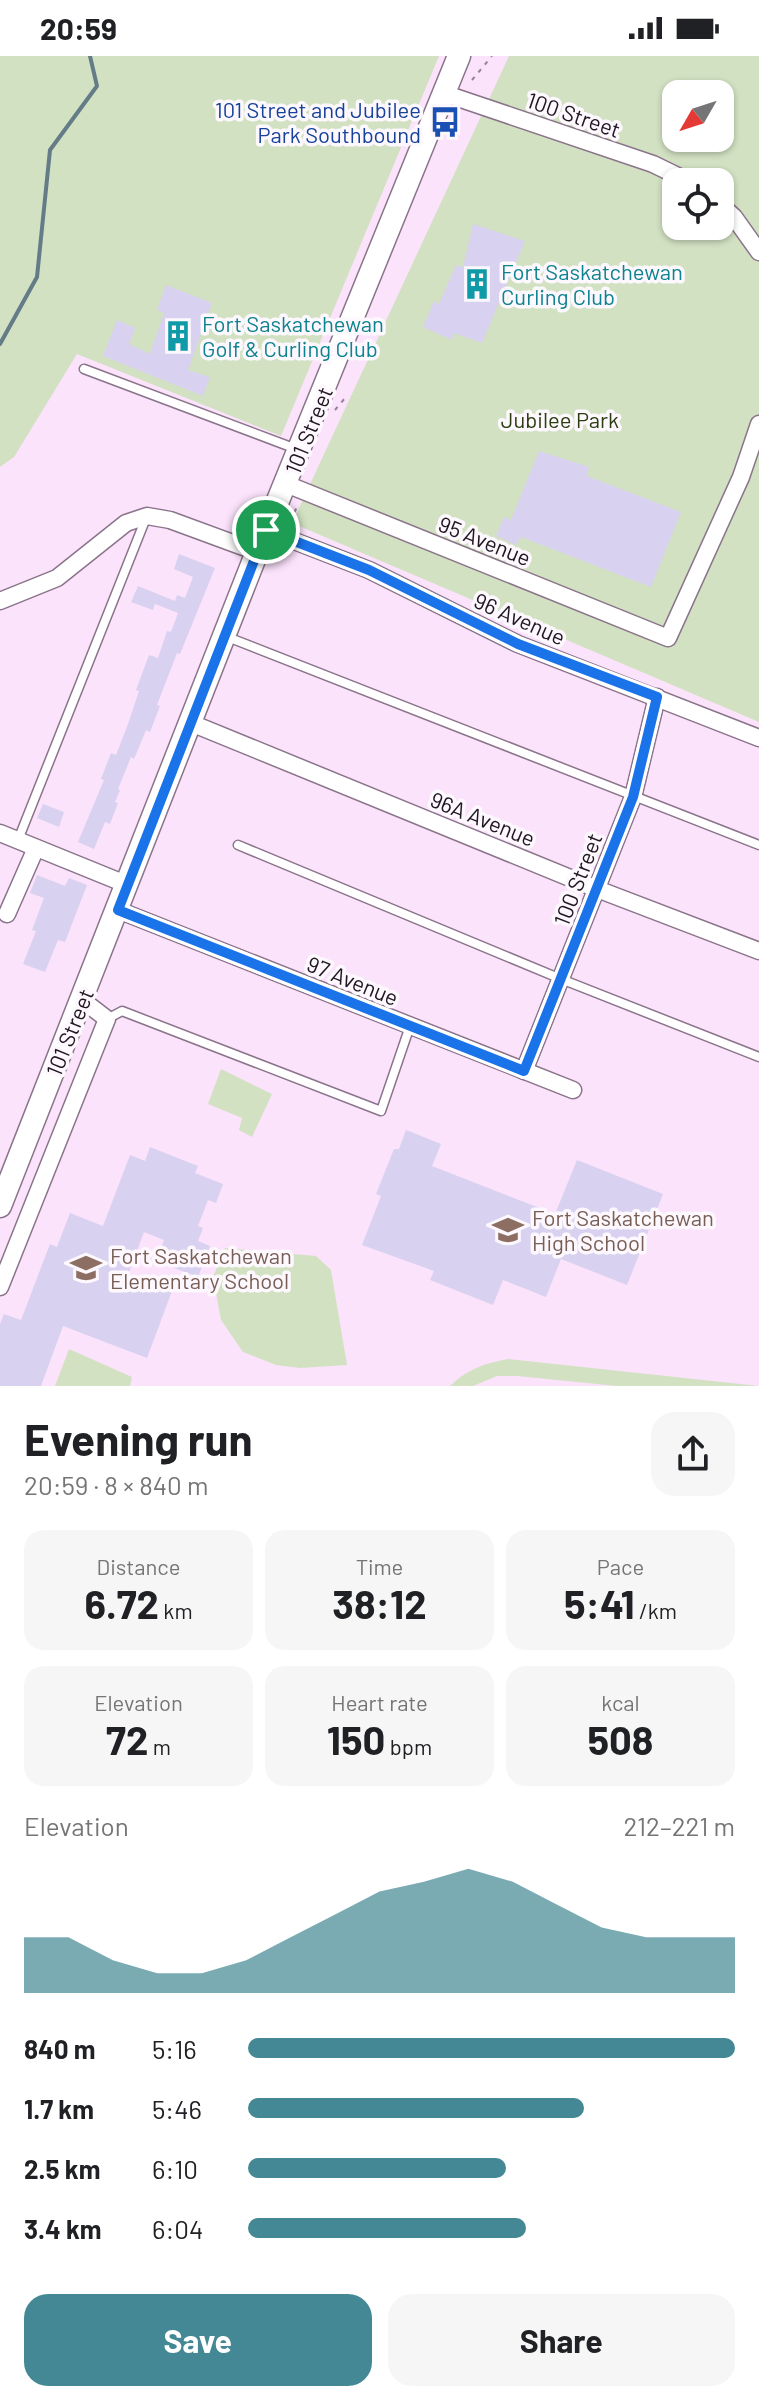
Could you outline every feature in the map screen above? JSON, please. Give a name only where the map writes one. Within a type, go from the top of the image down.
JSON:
[{"type":"street","name":"101 Street","points":[[0,1206],[257,552],[459,56]]},
{"type":"street","name":"100 Street","points":[[443,93],[662,168]]},
{"type":"street","points":[[734,217],[759,252]]},
{"type":"street","name":"95 Avenue","points":[[286,484],[668,638],[741,477],[759,424]]},
{"type":"street","points":[[0,601],[57,578],[126,523],[147,516],[170,520],[257,552]]},
{"type":"street","name":"96 Avenue","points":[[266,530],[369,570],[518,644],[759,738]]},
{"type":"street","name":"100 Street","points":[[524,1071],[633,797],[657,697]]},
{"type":"street","name":"96A Avenue","points":[[191,723],[597,889],[759,951]]},
{"type":"street","points":[[0,833],[128,885]]},
{"type":"street","points":[[7,914],[36,848]]},
{"type":"street","name":"97 Avenue","points":[[118,910],[573,1090]]},
{"type":"street","points":[[0,1287],[107,1019],[81,999]]},
{"type":"lane","points":[[84,369],[299,450]]},
{"type":"lane","points":[[18,840],[147,516]]},
{"type":"lane","points":[[224,635],[759,845]]},
{"type":"lane","points":[[238,845],[759,1057]]},
{"type":"lane","points":[[107,1019],[122,1011],[381,1111],[410,1026]]},
{"type":"path","points":[[472,80],[492,56]]},
{"type":"green space","points":[[0,56],[439,56],[281,436],[77,354],[14,457],[0,467]]},
{"type":"green space","name":"Jubilee Park","points":[[509,56],[759,56],[759,722],[292,523]]},
{"type":"green space","points":[[221,1069],[272,1094],[252,1137],[239,1130],[242,1118],[208,1104]]},
{"type":"green space","points":[[225,1248],[316,1256],[331,1270],[347,1365],[300,1368],[276,1365],[243,1352],[221,1320],[213,1277]]},
{"type":"green space","points":[[69,1349],[132,1377],[130,1386],[55,1386]]},
{"type":"green space","points":[[508,1359],[759,1386],[617,1386],[497,1376],[473,1386],[450,1386],[476,1368]]},
{"type":"building","name":"Fort Saskatchewan Curling Club","points":[[473,224],[525,241],[482,343],[454,333],[452,340],[423,327],[434,301],[439,304],[456,265],[463,267]]},
{"type":"building","name":"Fort Saskatchewan Golf & Curling Club","points":[[166,285],[212,303],[188,370],[210,377],[203,396],[103,356],[117,320],[135,328],[129,344],[150,354],[164,313],[157,310]]},
{"type":"building","points":[[539,451],[589,467],[587,476],[681,512],[651,587],[521,537],[516,545],[496,536],[504,517],[511,520]]},
{"type":"building","points":[[179,554],[215,568],[180,654],[177,653],[150,732],[146,730],[134,759],[131,757],[118,789],[115,802],[118,803],[110,824],[105,822],[94,849],[78,842],[104,780],[101,779],[111,753],[116,755],[128,724],[149,655],[158,658],[167,631],[171,632],[178,613],[155,604],[153,610],[131,602],[138,586],[175,601],[177,595],[185,598],[193,577],[174,569]]},
{"type":"building","points":[[43,804],[64,812],[59,827],[37,818]]},
{"type":"building","points":[[37,875],[65,886],[69,878],[87,885],[65,942],[58,940],[45,972],[23,964],[44,898],[30,893]]},
{"type":"building","name":"Fort Saskatchewan High School","points":[[406,1130],[441,1144],[432,1166],[555,1214],[577,1160],[663,1194],[627,1285],[561,1259],[546,1297],[503,1280],[493,1305],[430,1280],[434,1271],[362,1245],[381,1196],[376,1194],[394,1149],[399,1149]]},
{"type":"building","name":"Fort Saskatchewan Elementary School","points":[[150,1147],[198,1166],[195,1173],[223,1184],[216,1203],[208,1200],[198,1226],[203,1228],[198,1241],[210,1246],[198,1277],[156,1261],[164,1240],[144,1232],[128,1275],[172,1291],[147,1358],[63,1326],[41,1386],[0,1386],[0,1324],[4,1314],[21,1320],[50,1244],[57,1247],[70,1213],[103,1226],[130,1155],[145,1161]]},
{"type":"waterway","points":[[0,344],[37,277],[50,150],[97,86],[90,56]]},
{"type":"place","name":"101 Street and Jubilee Park Southbound","points":[[445,122]]},
{"type":"place","name":"Fort Saskatchewan Curling Club","points":[[477,284]]},
{"type":"place","name":"Fort Saskatchewan Golf & Curling Club","points":[[178,336]]},
{"type":"place","name":"Fort Saskatchewan High School","points":[[508,1230]]},
{"type":"place","name":"Fort Saskatchewan Elementary School","points":[[86,1268]]},
{"type":"route","points":[[266,530],[369,570],[518,644],[657,697],[633,797],[524,1071],[118,910],[266,530]]}]
